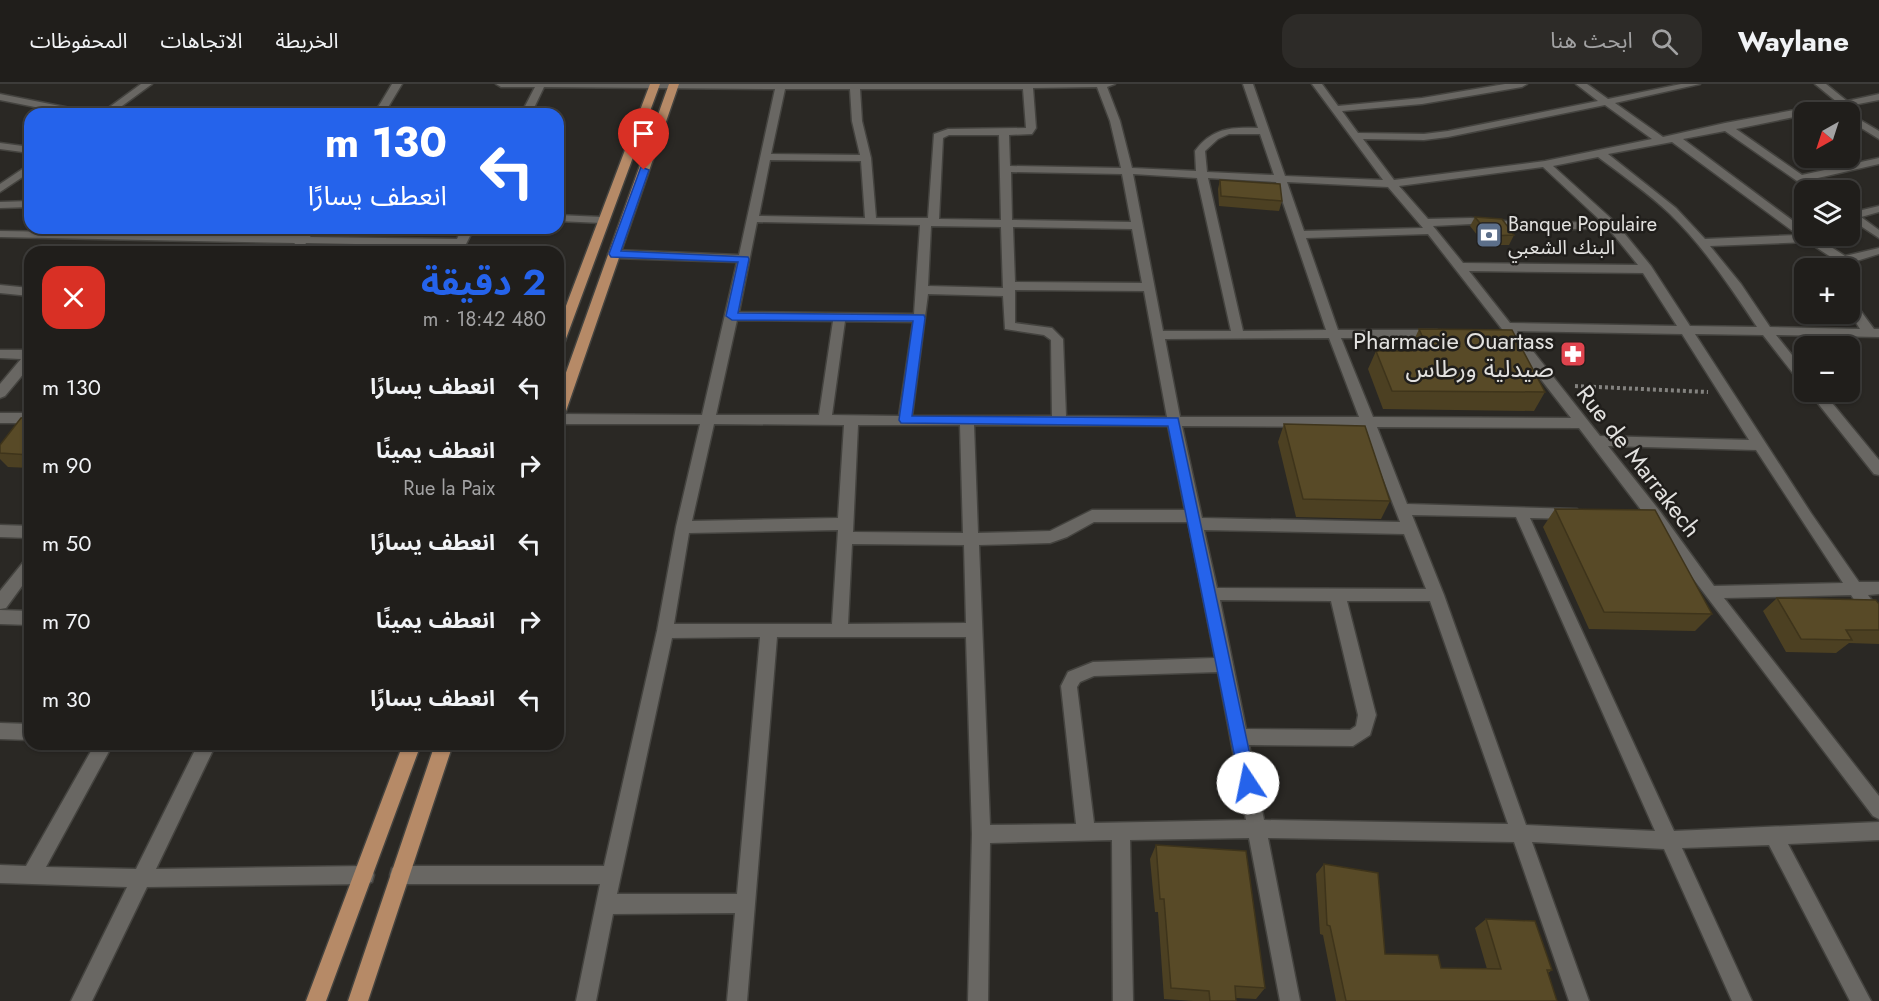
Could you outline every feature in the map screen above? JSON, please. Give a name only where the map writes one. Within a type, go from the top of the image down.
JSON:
[{"type":"main road","points":[[564,327],[654,84]]},
{"type":"main road","points":[[564,397],[674,84]]},
{"type":"main road","points":[[316,1001],[410,750]]},
{"type":"main road","points":[[358,1001],[442,750]]},
{"type":"street","points":[[113,108],[147,84]]},
{"type":"street","points":[[382,108],[396,84]]},
{"type":"street","points":[[501,84],[950,86],[1110,84]]},
{"type":"street","points":[[529,108],[541,84]]},
{"type":"street","points":[[1101,84],[1114,121],[1127,171],[1157,335],[1211,594],[1290,1001]]},
{"type":"street","points":[[1248,84],[1334,336],[1436,594],[1579,1001]]},
{"type":"street","points":[[1317,84],[1322,84]]},
{"type":"street","name":"Rue de Marrakech","points":[[1317,84],[1390,184],[1427,227],[1504,331],[1583,423],[1879,810]]},
{"type":"street","points":[[1336,109],[1422,101],[1522,84]]},
{"type":"street","points":[[1581,84],[1660,140]]},
{"type":"street","points":[[1354,136],[1424,137],[1449,134],[1695,84]]},
{"type":"street","points":[[1820,84],[1835,102]]},
{"type":"street","points":[[586,1001],[611,875],[665,632],[683,527],[732,316],[781,85]]},
{"type":"street","points":[[855,85],[857,121],[866,158],[871,220]]},
{"type":"street","points":[[905,420],[920,318],[920,290],[938,136],[948,132],[1023,132],[1030,129],[1028,86]]},
{"type":"street","points":[[0,97],[55,108]]},
{"type":"street","points":[[1860,102],[1879,97]]},
{"type":"street","points":[[1004,169],[1127,171],[1390,184],[1545,164],[1725,126],[1794,115]]},
{"type":"street","points":[[1860,124],[1879,136]]},
{"type":"street","points":[[1725,126],[1800,179],[1879,161]]},
{"type":"street","points":[[1238,334],[1202,176],[1200,151],[1213,135],[1226,131],[1263,131]]},
{"type":"street","points":[[1004,132],[1010,327],[1048,331],[1057,339],[1059,421]]},
{"type":"street","points":[[1673,138],[1794,226]]},
{"type":"street","points":[[0,146],[24,149]]},
{"type":"street","points":[[1600,153],[1672,210],[1703,243],[1737,286],[1766,332],[1794,366]]},
{"type":"street","points":[[767,157],[866,158]]},
{"type":"street","points":[[1545,164],[1611,224],[1647,269],[1879,623]]},
{"type":"street","points":[[3,185],[24,171]]},
{"type":"street","points":[[0,205],[24,204]]},
{"type":"street","points":[[1860,213],[1879,209]]},
{"type":"street","points":[[564,218],[603,220]]},
{"type":"street","points":[[753,219],[1137,226]]},
{"type":"street","points":[[1301,235],[1427,227],[1471,221],[1538,227],[1611,224]]},
{"type":"street","points":[[1860,221],[1879,235]]},
{"type":"street","points":[[0,234],[303,240],[368,246]]},
{"type":"street","points":[[299,246],[306,234]]},
{"type":"street","points":[[1703,243],[1794,237]]},
{"type":"street","points":[[1822,246],[1840,258]]},
{"type":"street","points":[[1851,258],[1879,251]]},
{"type":"street","points":[[614,254],[744,259]]},
{"type":"street","points":[[1458,267],[1647,269]]},
{"type":"street","points":[[920,290],[1148,287]]},
{"type":"street","points":[[0,289],[24,291]]},
{"type":"street","points":[[732,316],[920,318]]},
{"type":"street","points":[[825,420],[840,316]]},
{"type":"street","points":[[1860,316],[1875,333]]},
{"type":"street","points":[[1504,331],[1685,330],[1875,333]]},
{"type":"street","points":[[1157,335],[1334,336],[1451,333]]},
{"type":"street","points":[[0,354],[24,355]]},
{"type":"street","points":[[0,393],[24,365]]},
{"type":"street","points":[[1824,402],[1879,470]]},
{"type":"street","points":[[0,418],[24,418]]},
{"type":"street","points":[[564,418],[1583,423]]},
{"type":"street","points":[[840,630],[851,420]]},
{"type":"street","points":[[967,420],[981,834],[978,1001]]},
{"type":"street","points":[[1597,441],[1761,445]]},
{"type":"street","points":[[1863,448],[1879,448]]},
{"type":"street","points":[[1404,509],[1587,513]]},
{"type":"street","points":[[1521,513],[1742,1001]]},
{"type":"street","points":[[1632,514],[1654,514]]},
{"type":"street","points":[[683,527],[844,531],[972,539],[1050,537],[1092,516],[1411,528]]},
{"type":"street","points":[[0,531],[24,531]]},
{"type":"street","points":[[0,603],[24,572]]},
{"type":"street","points":[[1710,592],[1879,588]]},
{"type":"street","points":[[1211,594],[1436,594]]},
{"type":"street","points":[[1239,737],[1353,738],[1364,730],[1367,715],[1337,594]]},
{"type":"street","points":[[0,617],[24,618]]},
{"type":"street","points":[[665,632],[975,630]]},
{"type":"street","points":[[736,1001],[770,631]]},
{"type":"street","points":[[1086,831],[1069,686],[1074,677],[1092,669],[1225,665]]},
{"type":"street","points":[[0,731],[24,732]]},
{"type":"street","points":[[31,876],[101,750]]},
{"type":"street","points":[[81,1001],[139,878],[204,750]]},
{"type":"street","points":[[981,834],[1257,829],[1519,833],[1670,840],[1879,831]]},
{"type":"street","points":[[1121,831],[1123,1001]]},
{"type":"street","points":[[1774,836],[1861,1001]]},
{"type":"street","points":[[0,874],[139,878],[365,875]]},
{"type":"street","points":[[399,875],[611,875]]},
{"type":"street","points":[[607,904],[745,903]]},
{"type":"path","points":[[1553,386],[1727,393]]},
{"type":"building","points":[[1220,180],[1280,184],[1282,201],[1221,196]]},
{"type":"building","points":[[1475,217],[1502,219],[1514,235],[1490,236]]},
{"type":"building","points":[[1419,329],[1512,330],[1545,392],[1392,391],[1376,351],[1411,351],[1405,338],[1423,338]]},
{"type":"building","points":[[21,418],[24,418],[24,455],[0,453],[0,445]]},
{"type":"building","points":[[1284,424],[1365,426],[1390,501],[1303,499]]},
{"type":"building","points":[[1555,509],[1655,510],[1712,614],[1604,612]]},
{"type":"building","points":[[1777,598],[1876,600],[1879,604],[1879,630],[1846,630],[1852,640],[1801,639]]},
{"type":"building","points":[[1156,845],[1246,851],[1265,988],[1235,986],[1236,1001],[1210,1001],[1209,991],[1171,988],[1164,899],[1160,899]]},
{"type":"building","points":[[1324,864],[1378,873],[1385,954],[1438,955],[1441,968],[1501,969],[1486,919],[1535,921],[1552,970],[1547,970],[1557,1001],[1346,1001],[1330,926],[1327,925]]},
{"type":"place","name":"Banque Populaire البنك الشعبي","points":[[1489,235]]},
{"type":"place","name":"Pharmacie Ouartass صيدلية ورطاس","points":[[1573,354]]},
{"type":"route","points":[[644,170],[614,254],[744,259],[732,316],[920,318],[905,420],[1174,421],[1248,783]]}]
